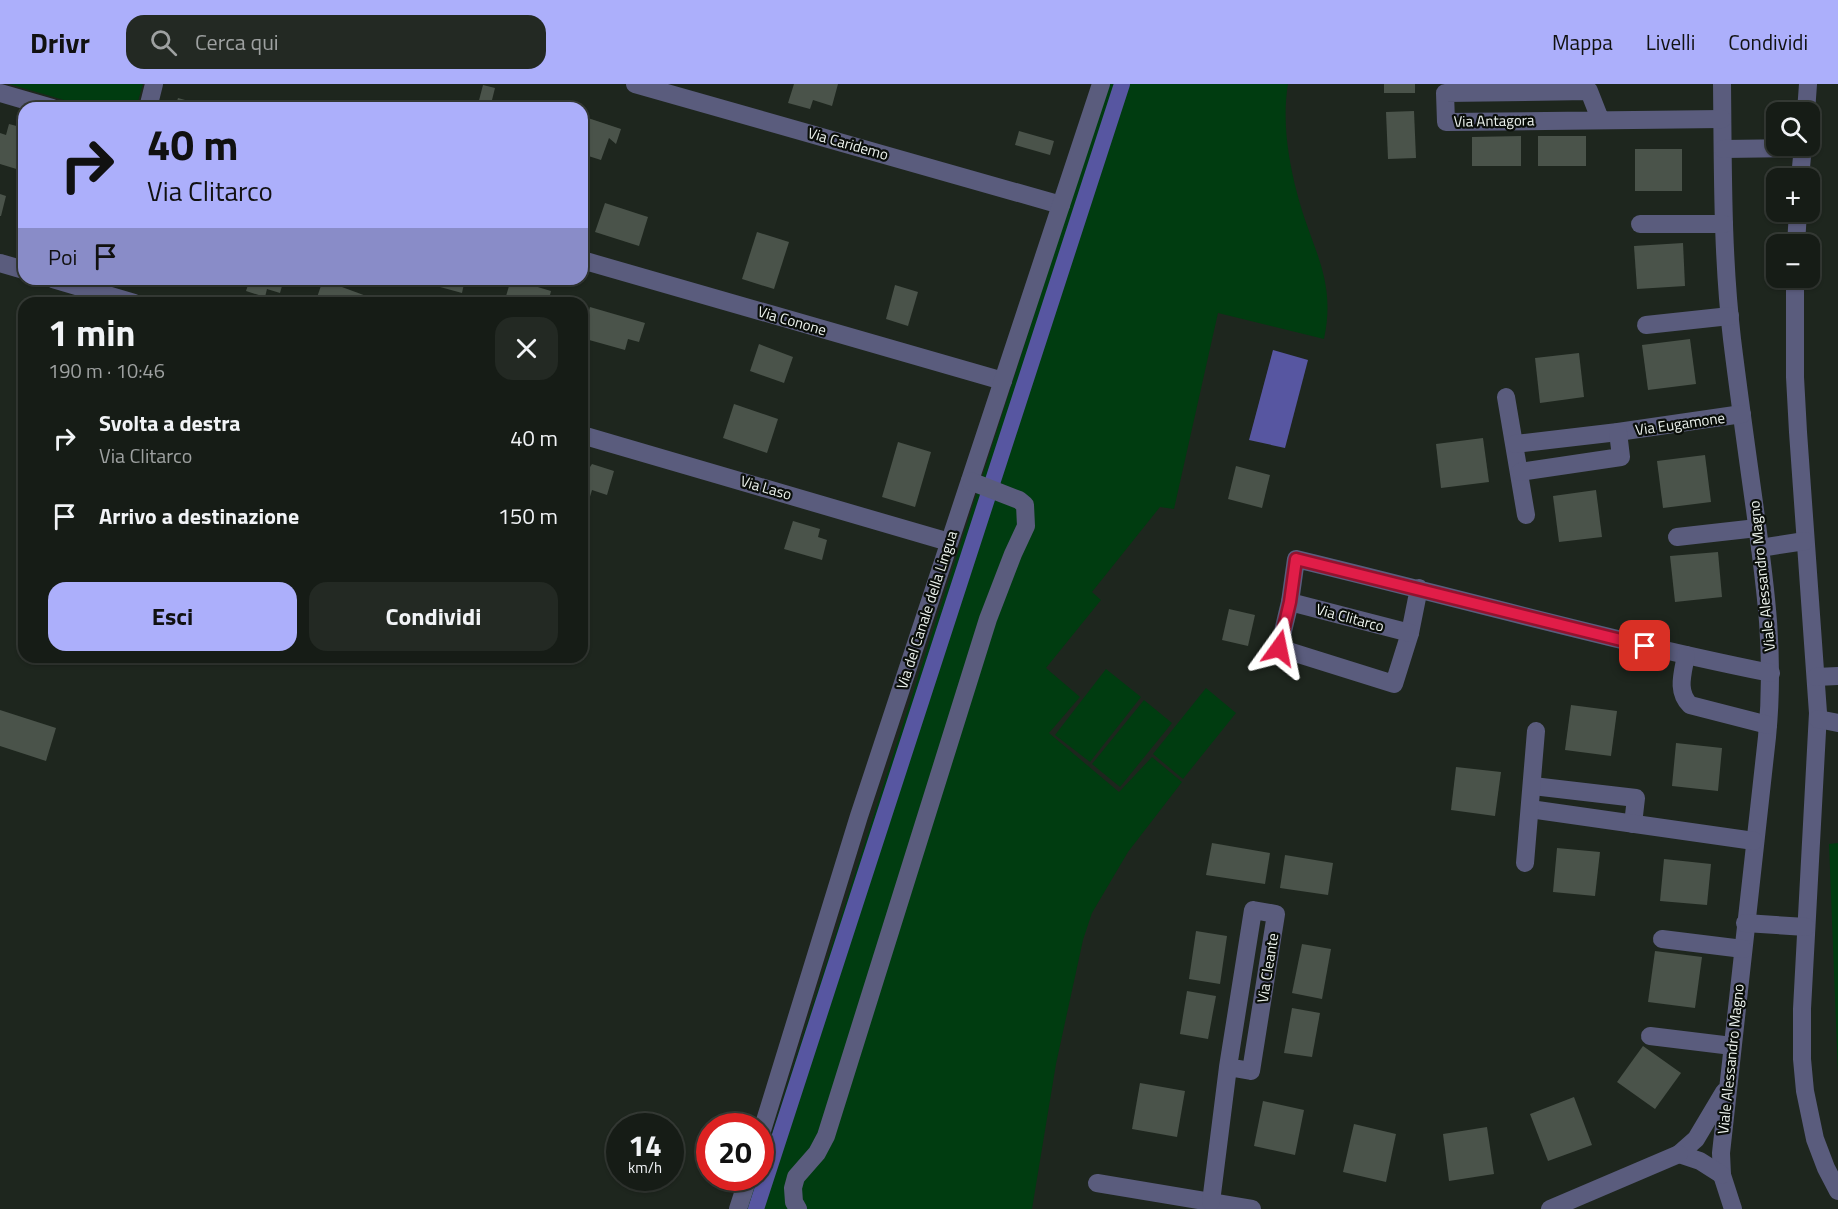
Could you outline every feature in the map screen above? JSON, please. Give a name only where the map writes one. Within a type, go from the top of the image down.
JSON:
[{"type":"street","points":[[150,102],[154,84]]},
{"type":"street","name":"Via Caridemo","points":[[635,84],[1061,205]]},
{"type":"street","name":"Via del Canale della Lingua","points":[[767,1113],[859,816],[950,542],[977,484],[1003,381],[1101,84]]},
{"type":"street","name":"Viale Alessandro Magno","points":[[1722,84],[1724,224],[1730,316],[1769,618],[1771,673],[1768,725],[1721,1153],[1722,1175],[1733,1209]]},
{"type":"street","points":[[1807,102],[1808,84]]},
{"type":"street","name":"Via Antagora","points":[[1600,119],[1589,92],[1445,93],[1446,122],[1722,119]]},
{"type":"street","points":[[0,93],[31,102]]},
{"type":"street","points":[[1723,148],[1766,147]]},
{"type":"street","points":[[1640,224],[1724,224]]},
{"type":"street","name":"Via Conone","points":[[588,262],[1003,381]]},
{"type":"street","points":[[0,263],[18,268]]},
{"type":"street","points":[[95,285],[121,297]]},
{"type":"street","points":[[1795,288],[1795,377],[1818,719],[1802,1024],[1805,1091],[1815,1140],[1838,1191]]},
{"type":"street","points":[[1646,325],[1730,316]]},
{"type":"street","points":[[1506,397],[1526,515]]},
{"type":"street","name":"Via Eugamone","points":[[1515,444],[1742,414]]},
{"type":"street","name":"Via Eugamone","points":[[1520,472],[1621,457],[1618,432]]},
{"type":"street","name":"Via Laso","points":[[588,437],[950,542]]},
{"type":"street","points":[[798,1209],[794,1202],[793,1188],[796,1177],[817,1154],[826,1136],[988,619],[1026,526],[1025,506],[1010,495],[977,484]]},
{"type":"street","points":[[1677,537],[1757,528]]},
{"type":"street","points":[[1760,548],[1805,541]]},
{"type":"street","points":[[1419,588],[1410,633],[1394,684],[1279,648],[1290,602],[1296,559],[1419,588],[1686,655],[1771,673]]},
{"type":"street","name":"Via Clitarco","points":[[1290,602],[1410,633]]},
{"type":"street","points":[[1686,655],[1681,688],[1684,698],[1690,705],[1768,725]]},
{"type":"street","points":[[1816,677],[1838,676]]},
{"type":"street","points":[[1818,719],[1838,723]]},
{"type":"street","points":[[1525,863],[1536,731]]},
{"type":"street","points":[[1533,786],[1636,798],[1633,824]]},
{"type":"street","points":[[1530,809],[1754,841]]},
{"type":"street","name":"Via Cleante","points":[[1211,1202],[1228,1067],[1253,910],[1276,914],[1251,1071],[1228,1067]]},
{"type":"street","points":[[1745,923],[1806,927]]},
{"type":"street","points":[[1662,939],[1743,949]]},
{"type":"street","points":[[1650,1036],[1732,1046]]},
{"type":"street","points":[[1550,1209],[1679,1154],[1696,1139],[1728,1086]]},
{"type":"street","points":[[1679,1154],[1700,1161],[1722,1175]]},
{"type":"street","points":[[1097,1183],[1252,1209]]},
{"type":"street","points":[[738,1209],[744,1191]]},
{"type":"green space","points":[[9,84],[143,84],[138,102],[70,102]]},
{"type":"green space","points":[[1108,84],[1288,84],[1286,125],[1291,166],[1297,193],[1325,281],[1327,318],[1324,339],[1218,313],[1174,509],[1160,507],[1092,592],[1101,600],[1046,668],[1080,697],[1049,733],[1119,792],[1152,757],[1182,782],[1128,852],[1092,913],[1083,940],[1056,1064],[1032,1209],[747,1209],[753,1191],[774,1191],[774,1126]]},
{"type":"green space","points":[[1106,669],[1141,697],[1090,762],[1055,735]]},
{"type":"green space","points":[[1206,688],[1236,713],[1183,779],[1153,754]]},
{"type":"green space","points":[[1144,700],[1172,723],[1120,787],[1092,764]]},
{"type":"green space","points":[[1838,843],[1838,1074],[1829,844]]},
{"type":"shaded area","points":[[1273,350],[1308,360],[1285,448],[1249,440]]},
{"type":"building","points":[[794,84],[838,84],[832,106],[813,100],[810,109],[788,103]]},
{"type":"building","points":[[1384,84],[1415,84],[1415,93],[1384,93]]},
{"type":"building","points":[[483,85],[495,88],[492,102],[479,102]]},
{"type":"building","points":[[178,98],[192,102],[177,102]]},
{"type":"building","points":[[1414,111],[1416,158],[1388,159],[1386,112]]},
{"type":"building","points":[[588,118],[621,129],[616,144],[609,138],[601,160],[588,156]]},
{"type":"building","points":[[9,124],[18,126],[18,169],[0,164],[0,133],[6,135]]},
{"type":"building","points":[[1019,131],[1054,141],[1050,155],[1015,145]]},
{"type":"building","points":[[1521,136],[1521,166],[1472,166],[1472,137]]},
{"type":"building","points":[[1538,136],[1586,136],[1586,166],[1538,166]]},
{"type":"building","points":[[1635,149],[1682,149],[1682,191],[1635,191]]},
{"type":"building","points":[[0,194],[6,196],[1,216],[0,216]]},
{"type":"building","points":[[605,203],[648,217],[639,246],[595,232]]},
{"type":"building","points":[[757,232],[789,242],[774,289],[742,279]]},
{"type":"building","points":[[1683,243],[1685,286],[1637,289],[1634,246]]},
{"type":"building","points":[[248,285],[282,285],[280,293],[267,289],[265,297],[246,291]]},
{"type":"building","points":[[321,285],[337,285],[369,297],[317,297]]},
{"type":"building","points":[[433,285],[464,285],[462,293]]},
{"type":"building","points":[[509,285],[531,285],[551,291],[550,297],[506,297]]},
{"type":"building","points":[[895,285],[918,292],[908,326],[886,319]]},
{"type":"building","points":[[590,307],[645,323],[639,342],[628,339],[625,350],[588,340]]},
{"type":"building","points":[[1690,339],[1696,384],[1648,390],[1642,345]]},
{"type":"building","points":[[759,344],[793,357],[784,383],[750,371]]},
{"type":"building","points":[[1579,353],[1584,397],[1540,403],[1535,358]]},
{"type":"building","points":[[734,404],[778,419],[767,453],[723,438]]},
{"type":"building","points":[[1483,438],[1489,482],[1441,488],[1436,444]]},
{"type":"building","points":[[898,442],[931,452],[915,507],[882,497]]},
{"type":"building","points":[[1705,455],[1711,502],[1663,508],[1657,461]]},
{"type":"building","points":[[592,464],[614,471],[607,495],[592,490],[588,503],[588,466]]},
{"type":"building","points":[[1236,466],[1270,475],[1262,508],[1228,499]]},
{"type":"building","points":[[1596,490],[1602,537],[1559,542],[1553,496]]},
{"type":"building","points":[[793,521],[820,529],[818,537],[827,540],[822,560],[784,549]]},
{"type":"building","points":[[1718,552],[1722,597],[1675,602],[1670,556]]},
{"type":"building","points":[[1229,609],[1255,615],[1248,646],[1222,640]]},
{"type":"building","points":[[1571,705],[1617,711],[1611,756],[1565,750]]},
{"type":"building","points":[[0,710],[56,728],[46,761],[0,746]]},
{"type":"building","points":[[1676,743],[1722,748],[1718,791],[1672,786]]},
{"type":"building","points":[[1456,767],[1501,772],[1495,816],[1451,810]]},
{"type":"building","points":[[1212,843],[1270,853],[1265,884],[1206,875]]},
{"type":"building","points":[[1557,848],[1600,852],[1595,896],[1553,892]]},
{"type":"building","points":[[1285,855],[1333,863],[1328,895],[1280,888]]},
{"type":"building","points":[[1664,859],[1711,864],[1707,905],[1660,901]]},
{"type":"building","points":[[1196,931],[1227,936],[1220,984],[1189,979]]},
{"type":"building","points":[[1302,944],[1331,949],[1322,999],[1292,993]]},
{"type":"building","points":[[1655,951],[1702,957],[1695,1008],[1648,1002]]},
{"type":"building","points":[[1187,991],[1216,996],[1208,1039],[1180,1034]]},
{"type":"building","points":[[1292,1008],[1320,1013],[1312,1057],[1284,1053]]},
{"type":"building","points":[[1643,1046],[1681,1073],[1655,1109],[1617,1082]]},
{"type":"building","points":[[1140,1083],[1185,1091],[1177,1137],[1132,1129]]},
{"type":"building","points":[[1574,1097],[1592,1145],[1548,1161],[1530,1114]]},
{"type":"building","points":[[1263,1101],[1304,1110],[1295,1155],[1254,1146]]},
{"type":"building","points":[[1354,1124],[1396,1134],[1386,1182],[1343,1172]]},
{"type":"building","points":[[1487,1127],[1494,1174],[1449,1181],[1443,1134]]},
{"type":"waterway","points":[[756,1209],[1122,84]]},
{"type":"route","points":[[1279,648],[1290,602],[1296,559],[1645,646]]}]
